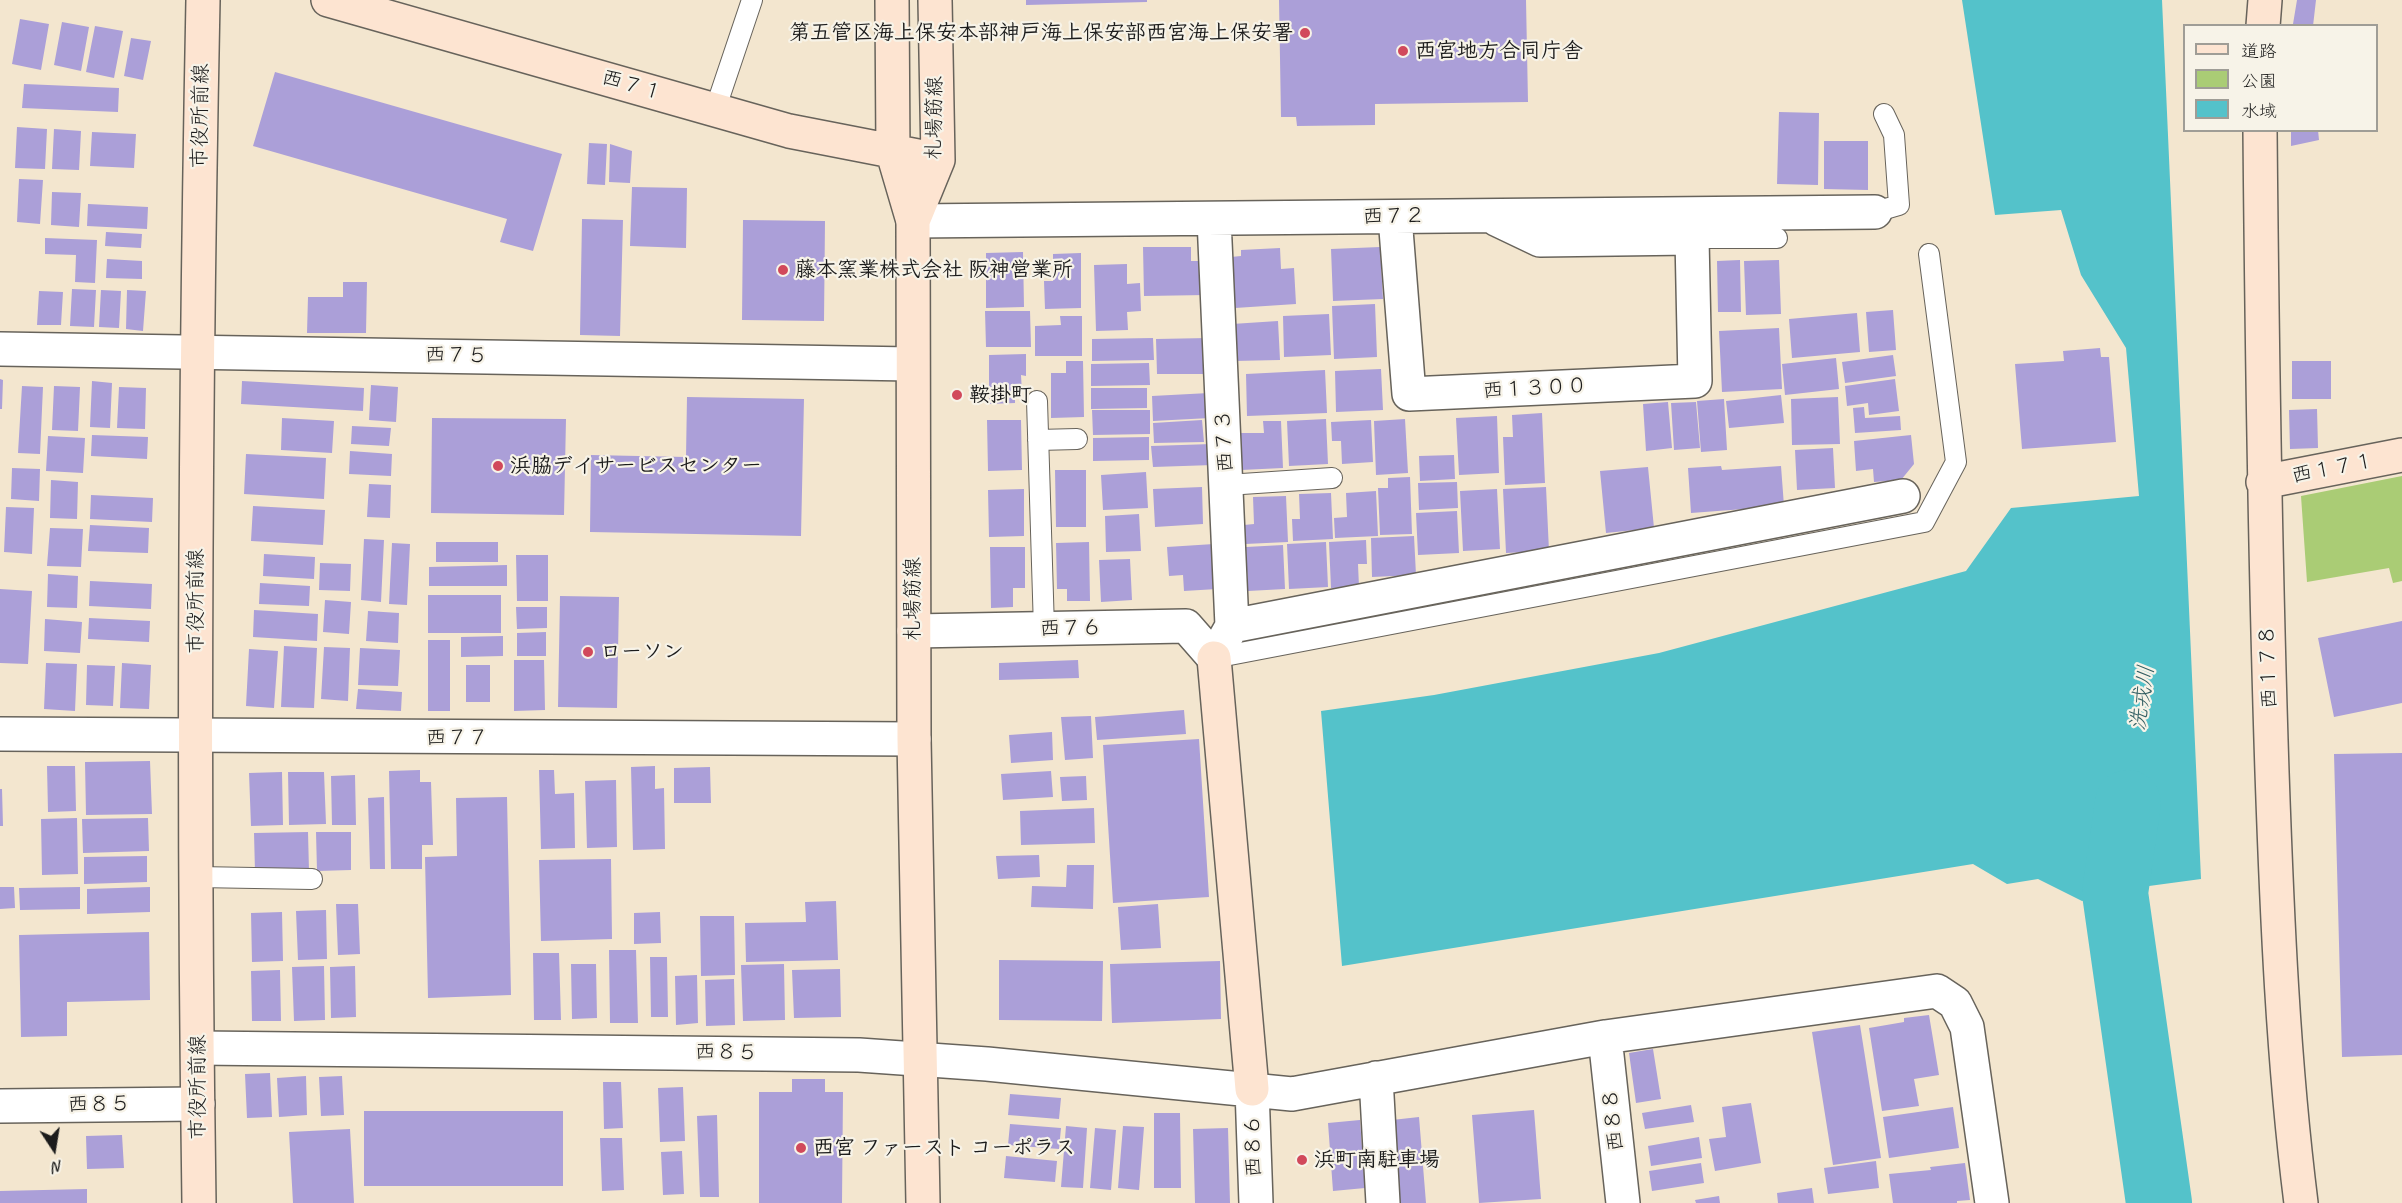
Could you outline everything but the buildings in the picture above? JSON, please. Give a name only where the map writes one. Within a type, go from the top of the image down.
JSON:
[{"type":"street","name":"市役所前線","points":[[199,1203],[196,352],[203,0]]},
{"type":"street","name":"西７１","points":[[328,0],[789,131],[938,160]]},
{"type":"street","points":[[892,0],[893,153],[913,221]]},
{"type":"street","name":"札場筋線","points":[[923,1203],[914,740],[913,221],[938,160],[935,0]]},
{"type":"street","points":[[2263,24],[2265,0]]},
{"type":"street","name":"西１７８","points":[[2260,132],[2263,483],[2272,781],[2290,1118],[2301,1203]]},
{"type":"street","name":"西７２","points":[[913,221],[1875,212]]},
{"type":"street","points":[[1489,216],[1540,240],[1692,238]]},
{"type":"street","name":"西１３００","points":[[1395,217],[1409,394],[1695,381],[1692,238]]},
{"type":"street","name":"西７３","points":[[1214,219],[1232,626]]},
{"type":"street","name":"西７５","points":[[0,350],[912,364]]},
{"type":"street","name":"西１７１","points":[[2263,483],[2402,455]]},
{"type":"street","points":[[1252,1089],[1214,658],[1232,626],[1903,496]]},
{"type":"street","name":"西７６","points":[[914,631],[1186,626],[1214,658]]},
{"type":"street","name":"西７７","points":[[0,734],[914,740]]},
{"type":"street","name":"西８５","points":[[198,1048],[859,1054],[1292,1094],[1605,1036],[1937,991],[1955,1003],[1967,1027],[1992,1203]]},
{"type":"street","name":"西８８","points":[[1605,1036],[1623,1203]]},
{"type":"street","points":[[1376,1078],[1383,1203]]},
{"type":"street","name":"西８６","points":[[1252,1089],[1256,1203]]},
{"type":"street","name":"西８５","points":[[0,1106],[198,1104]]},
{"type":"lane","points":[[715,110],[752,0]]},
{"type":"lane","points":[[1875,212],[1899,205],[1894,135],[1884,114]]},
{"type":"lane","points":[[1692,238],[1777,238]]},
{"type":"lane","points":[[1214,658],[1924,522],[1956,462],[1929,255]]},
{"type":"lane","points":[[1037,400],[1044,629]]},
{"type":"lane","points":[[1038,440],[1077,439]]},
{"type":"lane","points":[[1227,485],[1332,478]]},
{"type":"lane","points":[[197,877],[312,879]]},
{"type":"green space","points":[[2402,476],[2402,581],[2393,583],[2389,568],[2307,582],[2301,496]]},
{"type":"water","points":[[1962,0],[2162,0],[2201,879],[2149,886],[2082,901],[2038,879],[2007,884],[1973,864],[1342,966],[1321,711],[1434,695],[1659,653],[1966,571],[2011,508],[2139,496],[2126,348],[2081,275],[2061,210],[1995,215]]},
{"type":"waterway","name":"洗戎川","points":[[2128,803],[2115,893],[2159,1203]]},
{"type":"place","name":"第五管区海上保安本部神戸海上保安部西宮海上保安署","points":[[1305,33]]},
{"type":"place","name":"西宮地方合同庁舎","points":[[1403,51]]},
{"type":"place","name":"藤本窯業株式会社 阪神営業所","points":[[783,270]]},
{"type":"place","name":"鞍掛町","points":[[957,395]]},
{"type":"place","name":"浜脇デイサービスセンター","points":[[498,466]]},
{"type":"place","name":"ローソン","points":[[588,652]]},
{"type":"place","name":"西宮 ファースト コーポラス","points":[[801,1148]]},
{"type":"place","name":"浜町南駐車場","points":[[1302,1160]]}]
